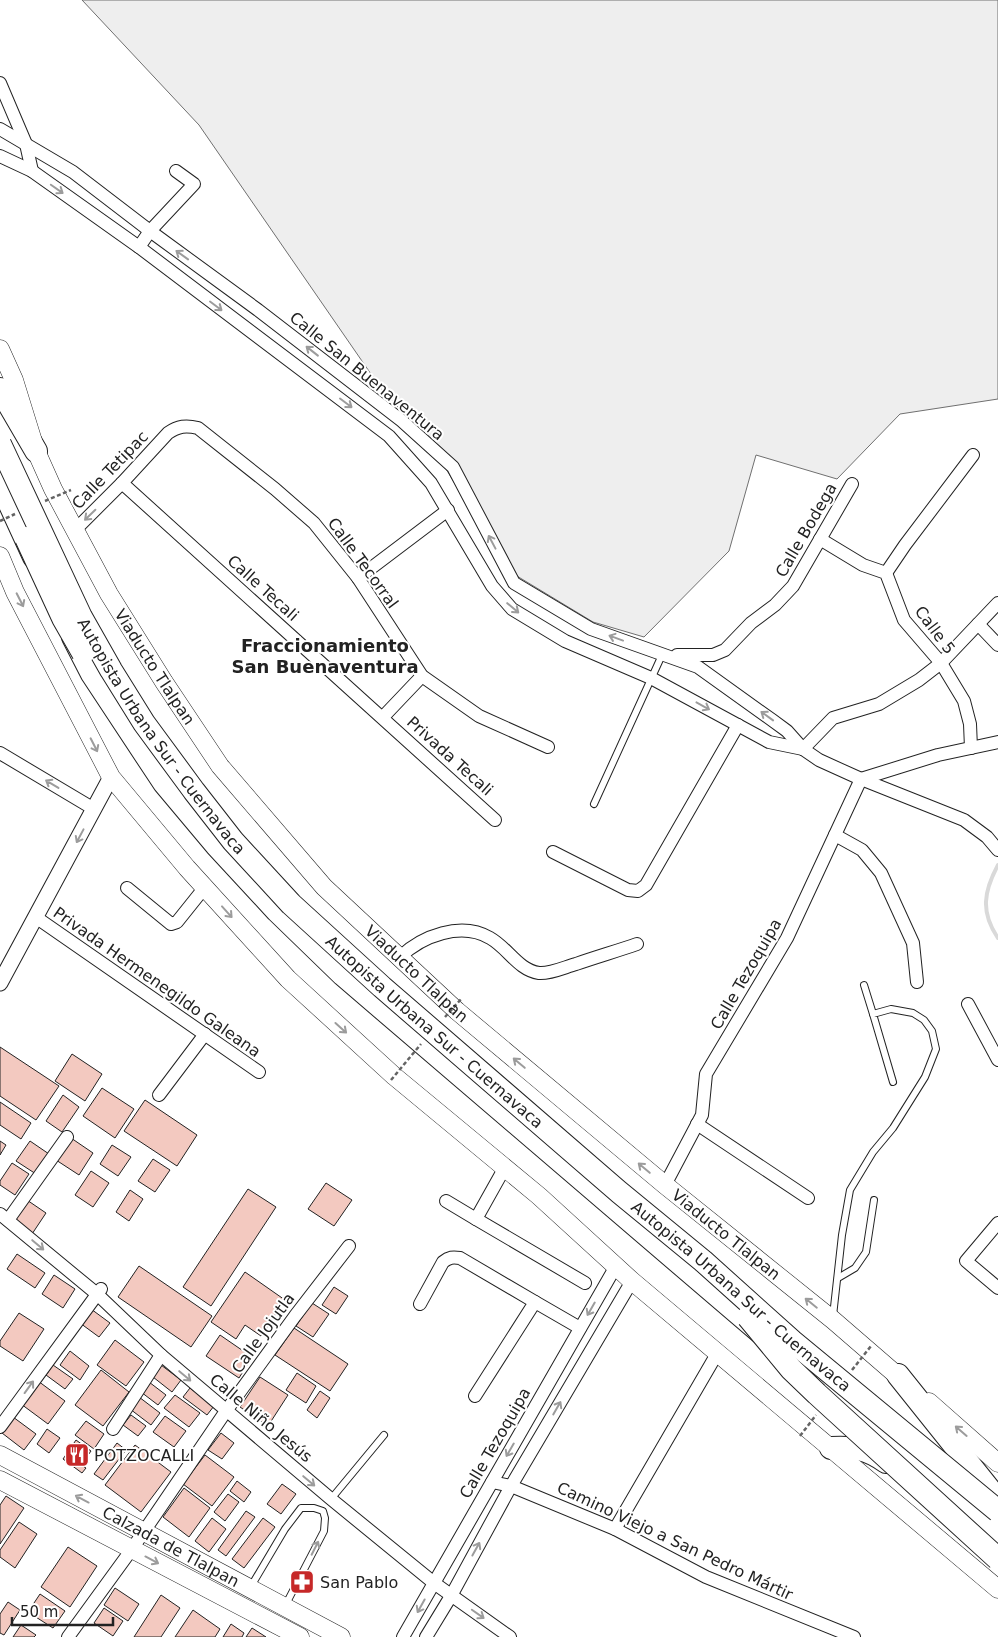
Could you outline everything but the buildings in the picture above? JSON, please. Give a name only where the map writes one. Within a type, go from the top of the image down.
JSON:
[{"type":"highway","points":[[0,389],[36,451]]},
{"type":"highway","name":"Viaducto Tlalpan","points":[[0,433],[76,595],[148,719],[179,762],[260,863],[302,906],[356,955],[905,1429],[998,1505]]},
{"type":"highway","name":"Autopista Urbana Sur - Cuernavaca","points":[[0,444],[81,617],[115,678],[144,723],[194,791],[233,841],[291,904],[382,988],[703,1262],[998,1525]]},
{"type":"highway","points":[[0,481],[48,587],[92,674],[164,783],[216,845],[277,911],[343,975],[891,1444],[998,1525]]},
{"type":"highway","name":"Autopista Urbana Sur - Cuernavaca","points":[[0,481],[63,618],[94,672],[175,787],[225,848],[281,908],[373,993],[998,1525]]},
{"type":"highway","points":[[741,1308],[791,1369],[998,1559]]},
{"type":"highway","points":[[898,1375],[998,1500]]},
{"type":"highway","points":[[831,1448],[862,1448],[874,1454],[983,1528],[998,1525]]},
{"type":"main road","name":"Viaducto Tlalpan","points":[[0,349],[14,380],[36,451],[53,489],[124,618],[220,766],[324,887],[457,1012],[665,1185],[833,1320],[998,1463]]},
{"type":"main road","points":[[0,556],[15,592],[111,778],[288,979],[394,1076],[504,1169],[539,1196],[632,1281],[998,1589]]},
{"type":"main road","name":"Calzada de Tlalpan","points":[[0,1455],[341,1637]]},
{"type":"main road","name":"Calzada de Tlalpan","points":[[0,1480],[300,1637]]},
{"type":"street","points":[[0,83],[26,144],[32,172]]},
{"type":"street","name":"Calle San Buenaventura","points":[[0,129],[73,172],[258,310],[402,421],[453,468],[514,583],[591,629],[698,667],[786,731],[803,749],[819,760],[861,780],[964,820],[987,836],[998,850]]},
{"type":"street","name":"Calle San Buenaventura","points":[[0,156],[32,172],[139,247],[389,436],[431,483],[492,586],[512,609],[565,641],[651,678],[769,742],[803,749]]},
{"type":"street","points":[[139,247],[150,231],[194,184],[176,170]]},
{"type":"street","name":"Calle Tecorral","points":[[168,433],[176,427],[189,426],[198,428],[275,489],[314,523],[358,578],[422,676]]},
{"type":"street","name":"Calle Tetipac","points":[[75,530],[168,433]]},
{"type":"street","points":[[820,540],[863,565],[886,573],[973,455]]},
{"type":"street","name":"Calle Tecali","points":[[122,483],[383,717]]},
{"type":"street","name":"Calle Bodega","points":[[662,655],[702,656],[713,655],[725,650],[751,623],[775,605],[793,586],[852,484]]},
{"type":"street","points":[[358,578],[448,510]]},
{"type":"street","name":"Calle 5","points":[[886,573],[904,620],[940,663],[964,701],[970,724],[971,748]]},
{"type":"street","points":[[803,749],[833,718],[879,704],[919,680],[940,663],[998,603]]},
{"type":"street","points":[[978,624],[998,645]]},
{"type":"street","points":[[383,717],[422,676],[479,716],[548,747]]},
{"type":"street","name":"Privada Tecali","points":[[383,717],[495,820]]},
{"type":"street","points":[[553,852],[628,890],[638,892],[646,885],[738,725]]},
{"type":"street","points":[[861,780],[938,755],[998,742]]},
{"type":"street","points":[[0,753],[94,809]]},
{"type":"street","points":[[0,983],[111,778]]},
{"type":"street","name":"Calle Tezoquipa","points":[[665,1185],[702,1115],[706,1074],[787,938],[861,780]]},
{"type":"street","points":[[835,835],[862,850],[881,873],[913,943],[917,982]]},
{"type":"street","points":[[127,888],[171,924],[177,922],[205,887]]},
{"type":"street","name":"Privada Hermenegildo Galeana","points":[[36,918],[259,1072]]},
{"type":"street","points":[[400,957],[412,946],[432,936],[468,930],[490,938],[528,971],[541,973],[560,969],[637,944]]},
{"type":"street","points":[[968,1004],[998,1060]]},
{"type":"street","points":[[159,1095],[204,1034]]},
{"type":"street","points":[[697,1124],[808,1198]]},
{"type":"street","points":[[4,1217],[67,1137]]},
{"type":"street","points":[[476,1219],[504,1169]]},
{"type":"street","points":[[446,1201],[585,1283]]},
{"type":"street","name":"Calle Niño Jesús","points":[[4,1217],[96,1289],[161,1355],[331,1499],[434,1583],[510,1637]]},
{"type":"street","points":[[998,1223],[966,1260],[998,1288]]},
{"type":"street","name":"Calle Jojutla","points":[[68,1637],[132,1549],[226,1411],[349,1246]]},
{"type":"street","points":[[420,1304],[443,1262],[448,1258],[460,1258],[580,1328]]},
{"type":"street","name":"Calle Tezoquipa","points":[[403,1637],[616,1266]]},
{"type":"street","points":[[426,1637],[451,1596],[511,1486],[632,1281]]},
{"type":"street","points":[[0,1426],[96,1289]]},
{"type":"street","points":[[475,1396],[535,1302]]},
{"type":"street","points":[[615,1529],[718,1352]]},
{"type":"street","points":[[113,1429],[161,1355]]},
{"type":"street","name":"Camino Viejo a San Pedro Mártir","points":[[492,1482],[511,1486],[615,1529],[706,1577],[854,1637]]},
{"type":"lane","points":[[594,804],[662,655]]},
{"type":"lane","points":[[864,985],[893,1082]]},
{"type":"lane","points":[[833,1320],[842,1235],[850,1190],[873,1152],[893,1128],[925,1077],[936,1048],[932,1031],[924,1020],[913,1013],[891,1010],[873,1014]]},
{"type":"lane","points":[[838,1278],[855,1268],[866,1252],[874,1200]]},
{"type":"lane","points":[[331,1499],[384,1435]]},
{"type":"lane","points":[[249,1589],[302,1508],[314,1508],[323,1511],[326,1518],[324,1532],[285,1607]]},
{"type":"shaded area","points":[[82,0],[998,0],[998,399],[900,414],[837,479],[756,455],[729,551],[644,637],[593,622],[507,570],[428,439],[382,390],[199,125]]},
{"type":"waterway","points":[[998,865],[993,875],[986,901],[988,919],[998,938]]},
{"type":"place","name":"POTZOCALLI","points":[[77,1455]]},
{"type":"place","name":"San Pablo","points":[[302,1582]]},
{"type":"district","name":"Fraccionamiento San Buenaventura","points":[[325,655]]}]
